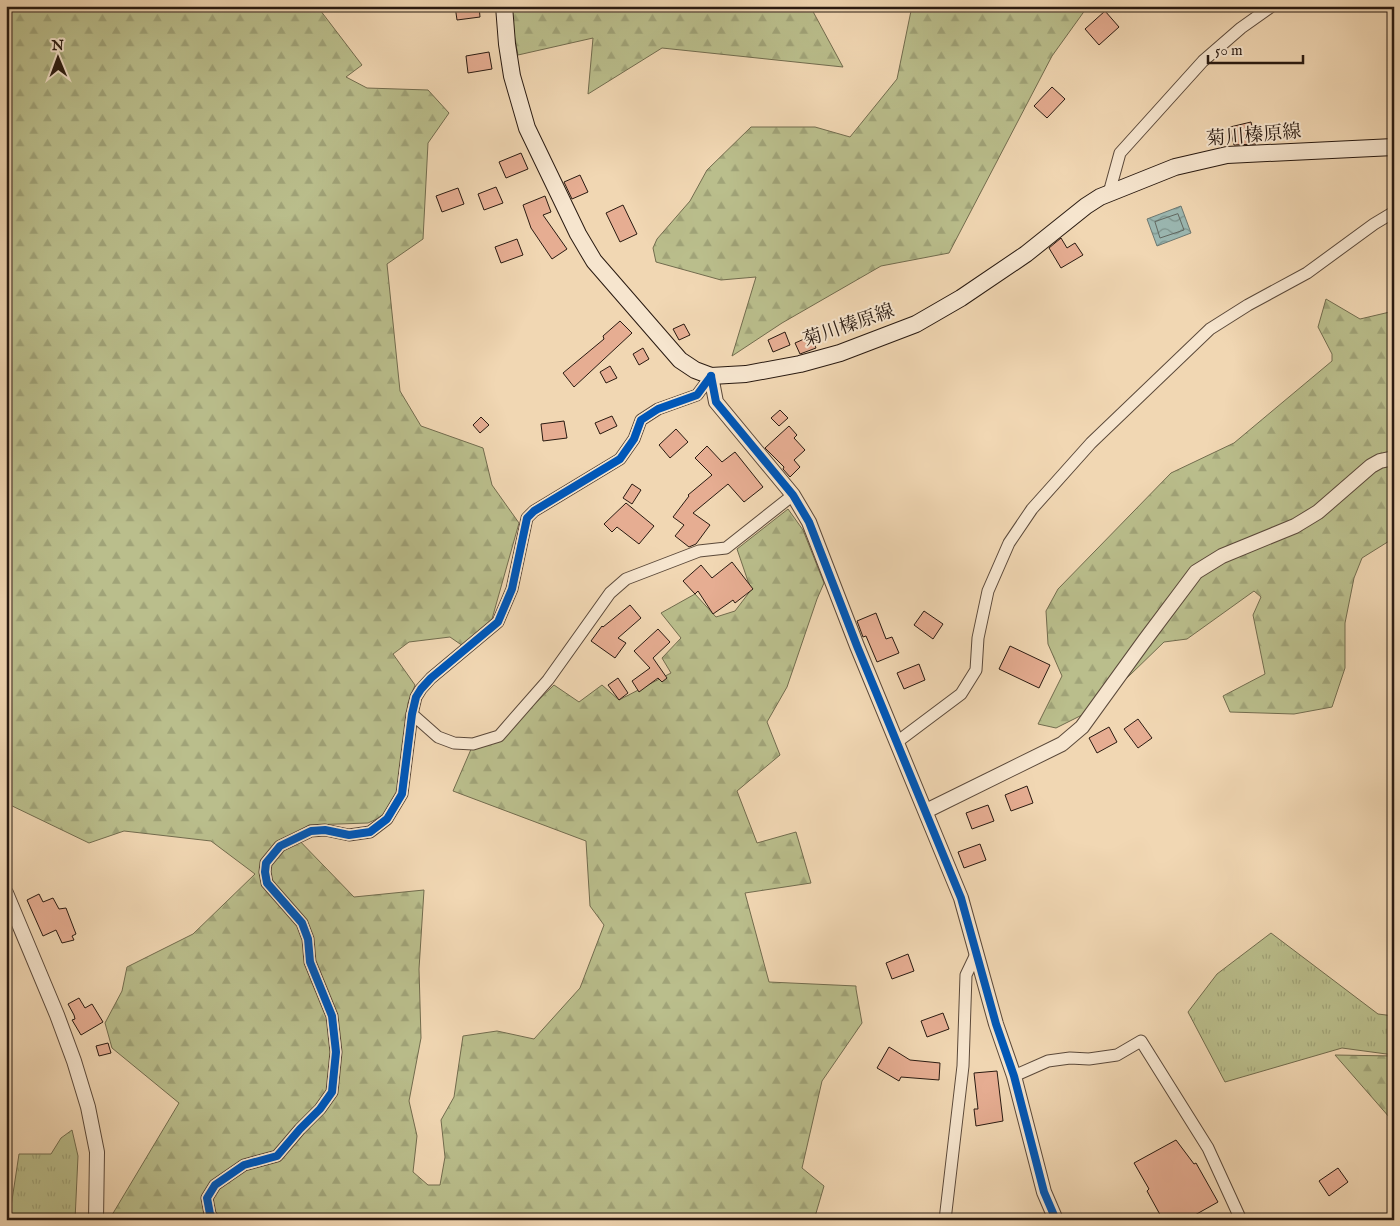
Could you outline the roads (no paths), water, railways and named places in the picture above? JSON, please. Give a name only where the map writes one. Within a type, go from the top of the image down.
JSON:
[{"type":"main road","name":"菊川榛原線","points":[[504,6],[512,76],[527,128],[578,234],[594,261],[680,360],[695,370],[711,376],[746,374],[800,364],[840,353],[916,324],[961,298],[1026,254],[1086,206],[1109,194],[1176,167],[1227,155],[1394,147]]},
{"type":"street","points":[[1109,194],[1120,153],[1202,61],[1241,28],[1272,6]]},
{"type":"street","points":[[897,742],[961,694],[976,670],[978,638],[988,591],[1009,543],[1032,509],[1090,443],[1210,329],[1248,305],[1307,273],[1374,224],[1394,212]]},
{"type":"street","points":[[711,376],[716,402],[793,495],[809,522],[961,898],[996,1024],[1014,1076],[1044,1192],[1056,1220]]},
{"type":"street","points":[[214,1220],[210,1214],[207,1198],[215,1185],[244,1165],[277,1156],[320,1109],[332,1092],[336,1052],[332,1016],[310,962],[308,939],[302,923],[267,883],[264,872],[266,863],[280,846],[311,831],[325,830],[349,835],[370,832],[387,818],[402,794],[412,714],[416,697],[426,683],[498,622],[512,589],[527,518],[534,511],[620,459],[634,439],[641,420],[658,409],[697,395],[711,376]]},
{"type":"street","points":[[926,811],[1062,744],[1082,727],[1196,572],[1222,556],[1295,526],[1318,512],[1371,466],[1380,461],[1394,458]]},
{"type":"street","points":[[412,714],[438,737],[454,743],[473,744],[499,736],[548,680],[610,593],[626,579],[699,551],[726,548],[793,495]]},
{"type":"street","points":[[6,893],[61,1024],[88,1107],[96,1152],[96,1220]]},
{"type":"street","points":[[945,1220],[964,1066],[966,975],[977,952]]},
{"type":"street","points":[[1014,1076],[1048,1061],[1070,1058],[1089,1059],[1117,1055],[1141,1041],[1208,1148],[1241,1220]]},
{"type":"water","points":[[1181,206],[1191,233],[1157,246],[1147,219]]}]
